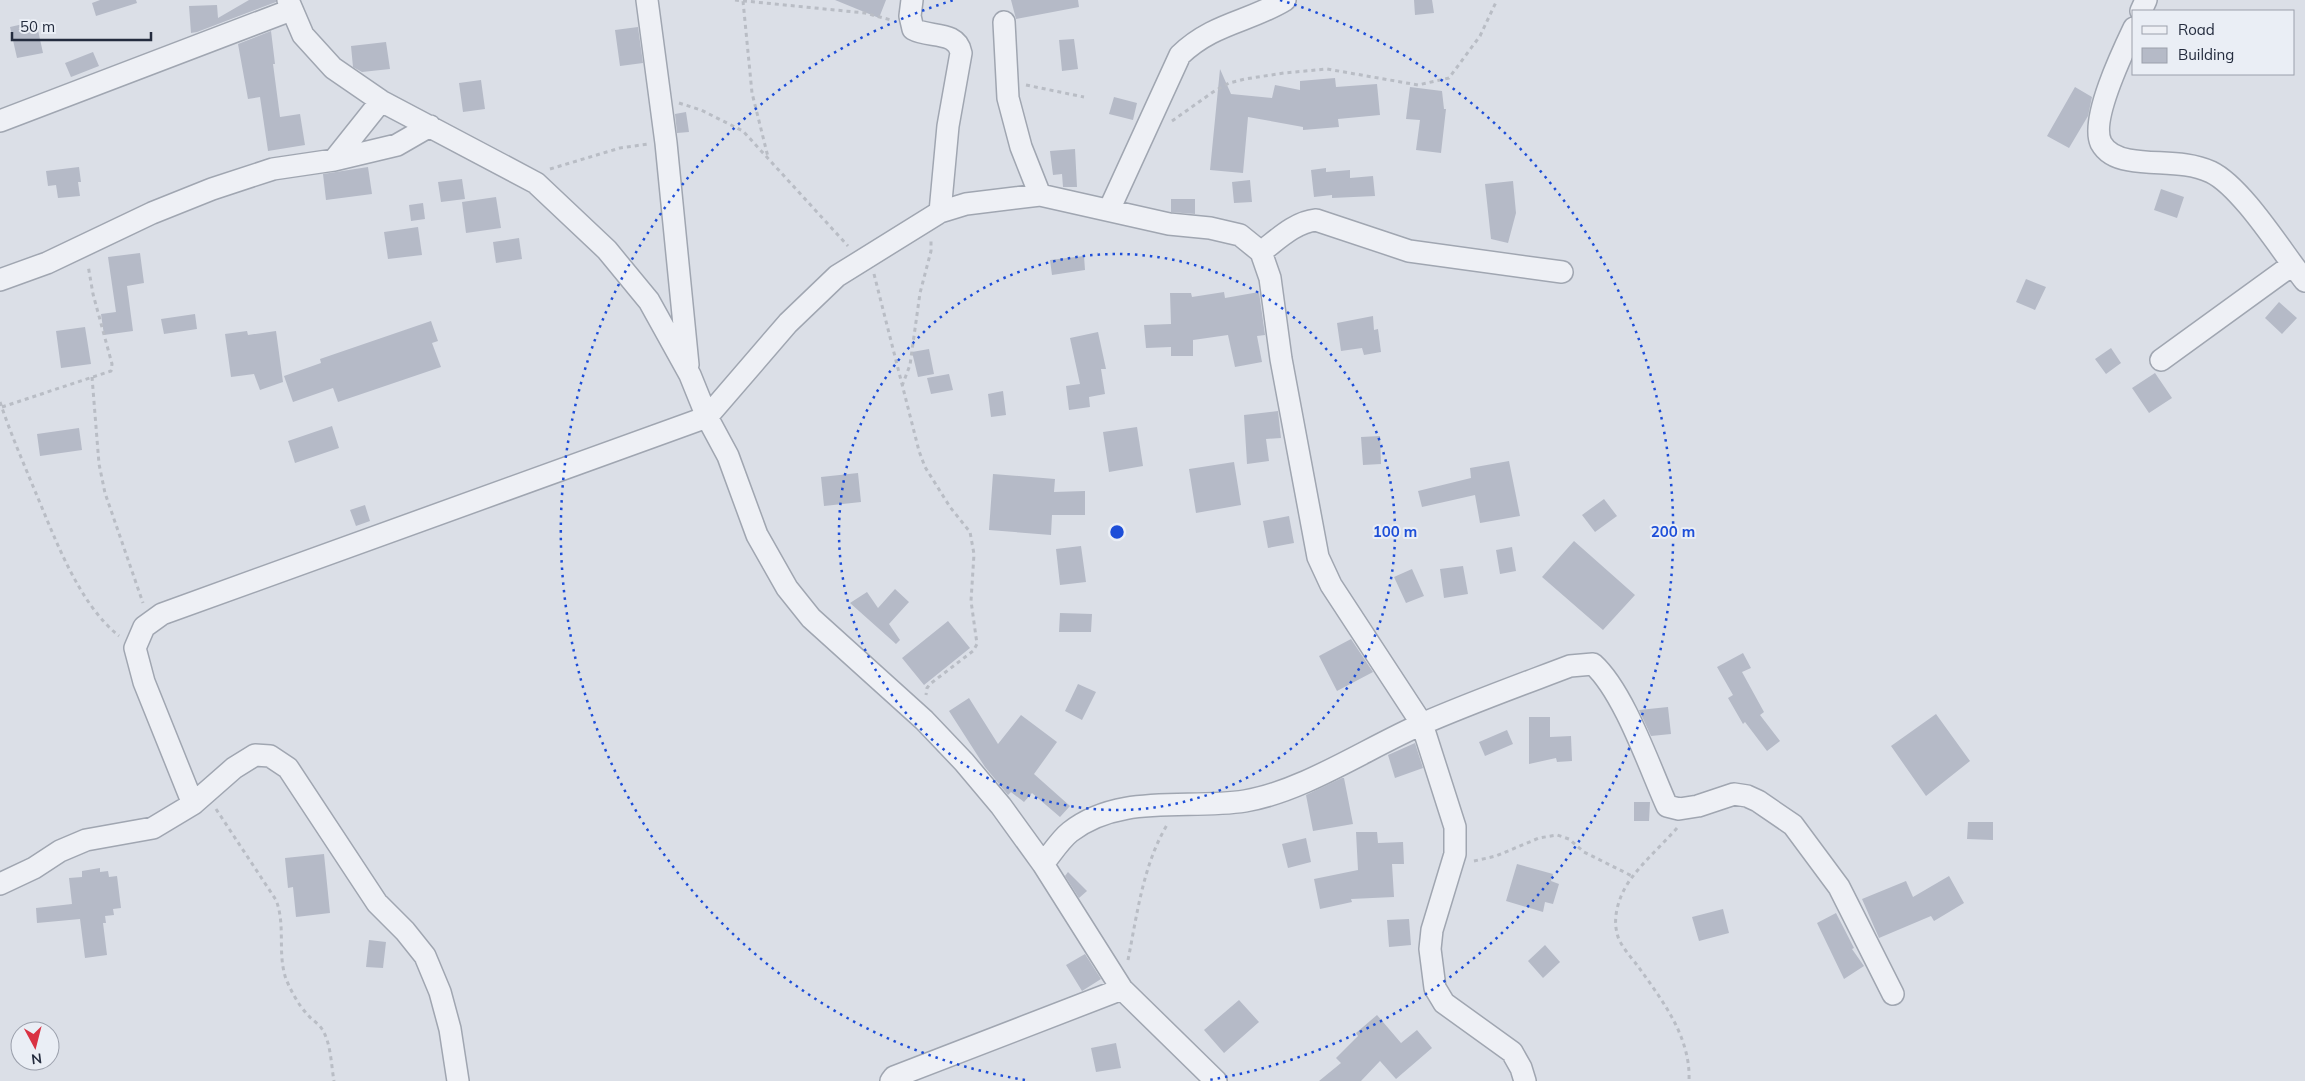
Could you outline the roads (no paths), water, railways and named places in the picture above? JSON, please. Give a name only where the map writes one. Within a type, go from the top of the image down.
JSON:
[{"type":"street","points":[[647,0],[666,144],[690,375]]},
{"type":"street","points":[[912,0],[910,24],[913,29],[920,33],[942,35],[954,39],[960,45],[961,53],[948,126],[936,215]]},
{"type":"street","points":[[1109,210],[1180,55],[1194,41],[1215,29],[1272,8],[1285,0]]},
{"type":"street","points":[[0,121],[289,5],[303,35],[313,49],[333,68],[381,101],[536,183],[607,250],[649,301],[690,375],[708,418],[728,456],[758,535],[787,588],[811,618],[924,720],[964,762],[1001,806],[1043,864],[1122,989],[1216,1081]]},
{"type":"street","points":[[1004,22],[1008,98],[1021,147],[1040,195]]},
{"type":"street","points":[[2132,33],[2103,104],[2099,137],[2102,144],[2109,154],[2128,160],[2190,165],[2212,173],[2234,189],[2305,281]]},
{"type":"street","points":[[334,160],[381,101]]},
{"type":"street","points":[[0,280],[48,263],[152,213],[212,189],[273,169],[334,160],[397,145],[430,126]]},
{"type":"street","points":[[200,799],[144,682],[135,648],[142,632],[150,623],[172,611],[708,418],[788,323],[837,276],[936,215],[966,204],[1040,195],[1169,224],[1210,228],[1240,235],[1261,252],[1270,278],[1281,359],[1318,557],[1331,585],[1422,724],[1455,827],[1453,863],[1432,930],[1430,949],[1435,988],[1444,1003],[1512,1052],[1521,1068],[1525,1081]]},
{"type":"street","points":[[1261,252],[1297,226],[1316,220],[1409,252],[1562,272]]},
{"type":"street","points":[[2161,360],[2292,265]]},
{"type":"street","points":[[1043,864],[1068,834],[1087,820],[1110,811],[1130,807],[1203,805],[1246,800],[1278,792],[1422,724],[1570,666],[1584,663],[1593,664],[1603,673],[1624,710],[1667,806],[1679,809],[1698,806],[1734,794],[1747,796],[1794,825],[1839,887],[1893,994]]},
{"type":"street","points":[[0,884],[34,868],[60,851],[86,840],[153,828],[200,799],[234,768],[255,755],[270,756],[288,768],[377,904],[405,931],[425,956],[440,992],[450,1029],[458,1081]]},
{"type":"street","points":[[891,1081],[894,1077],[1122,989]]}]
